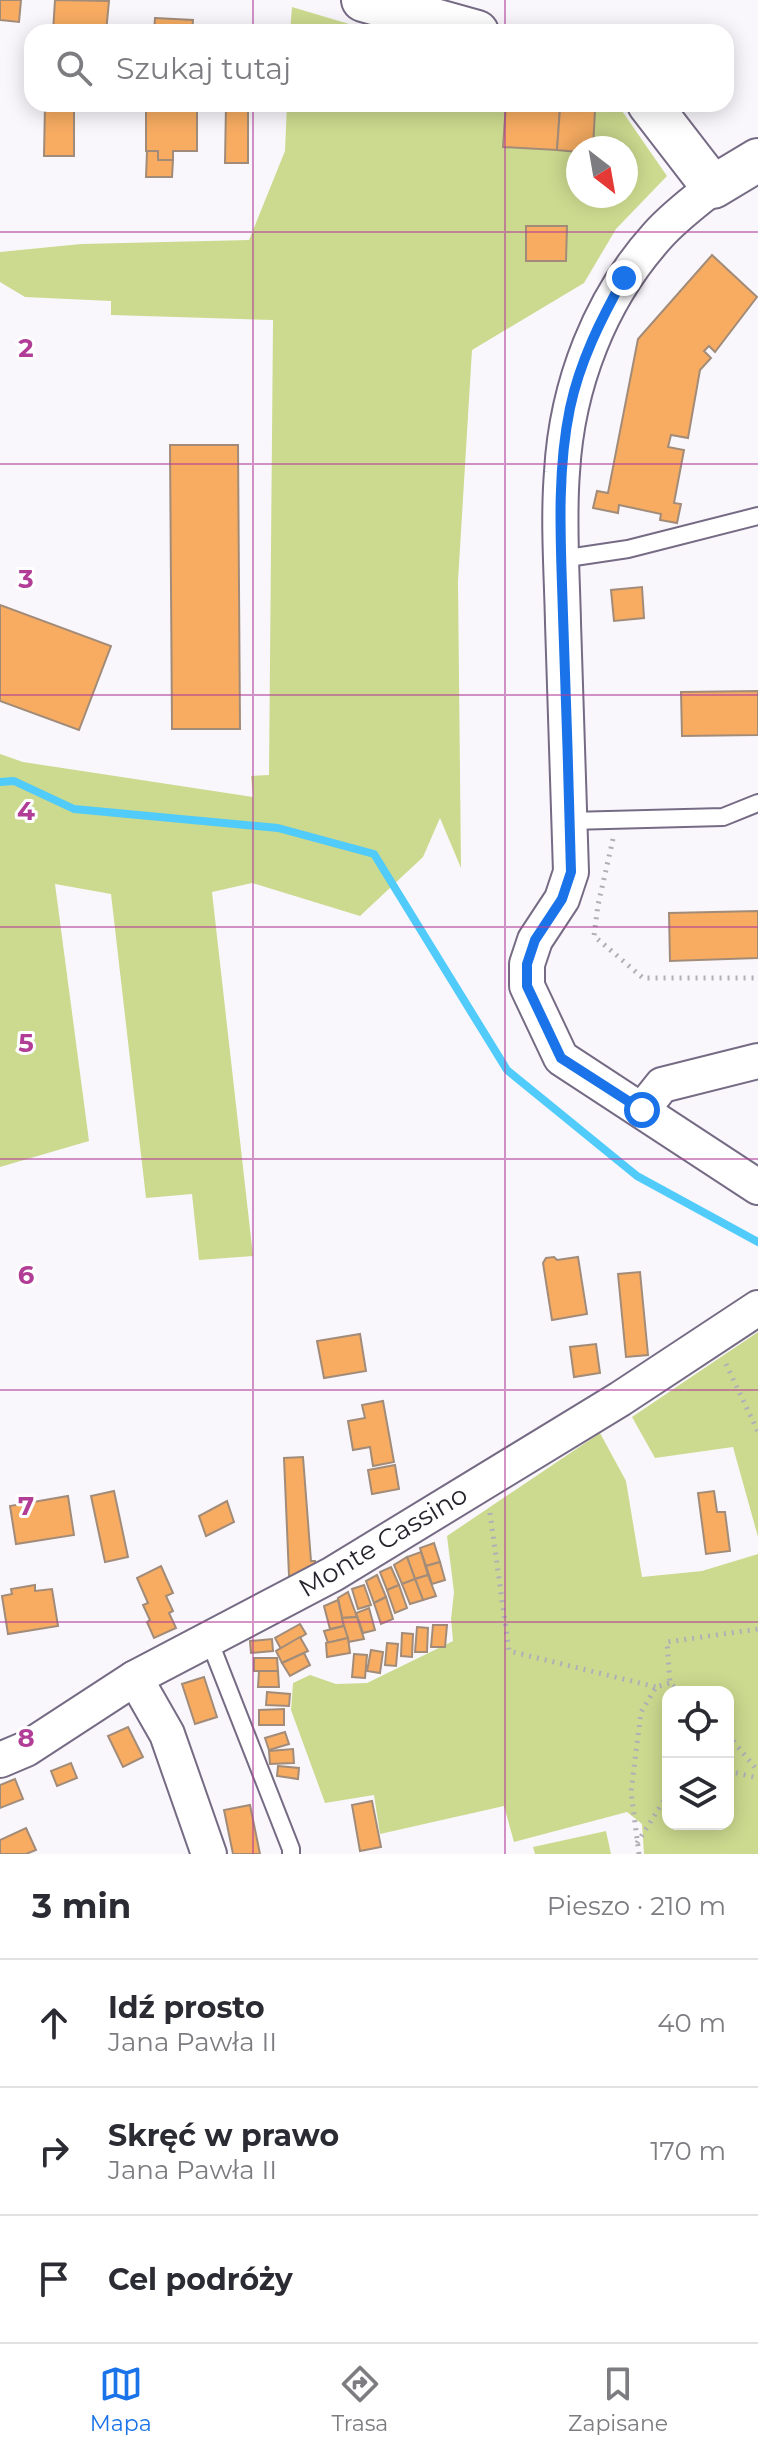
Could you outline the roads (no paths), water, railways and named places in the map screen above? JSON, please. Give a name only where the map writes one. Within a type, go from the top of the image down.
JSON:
[{"type":"street","points":[[363,0],[448,24]]},
{"type":"street","points":[[655,112],[713,187]]},
{"type":"street","points":[[758,160],[713,187],[659,234],[624,278],[599,322],[570,408],[562,471],[561,559],[571,872],[562,899],[535,940],[527,964],[527,986],[561,1058],[758,1187]]},
{"type":"street","points":[[642,1110],[662,1085],[758,1061]]},
{"type":"street","name":"Monte Cassino","points":[[0,1760],[26,1749],[135,1678],[333,1574],[620,1399],[758,1308]]},
{"type":"street","points":[[135,1678],[167,1734],[209,1854]]},
{"type":"lane","points":[[561,559],[628,549],[758,516]]},
{"type":"lane","points":[[570,821],[723,817],[758,803]]},
{"type":"lane","points":[[209,1640],[291,1854]]},
{"type":"waterway","points":[[0,782],[14,781],[74,809],[278,828],[374,854],[507,1070],[637,1176],[758,1242]]}]
